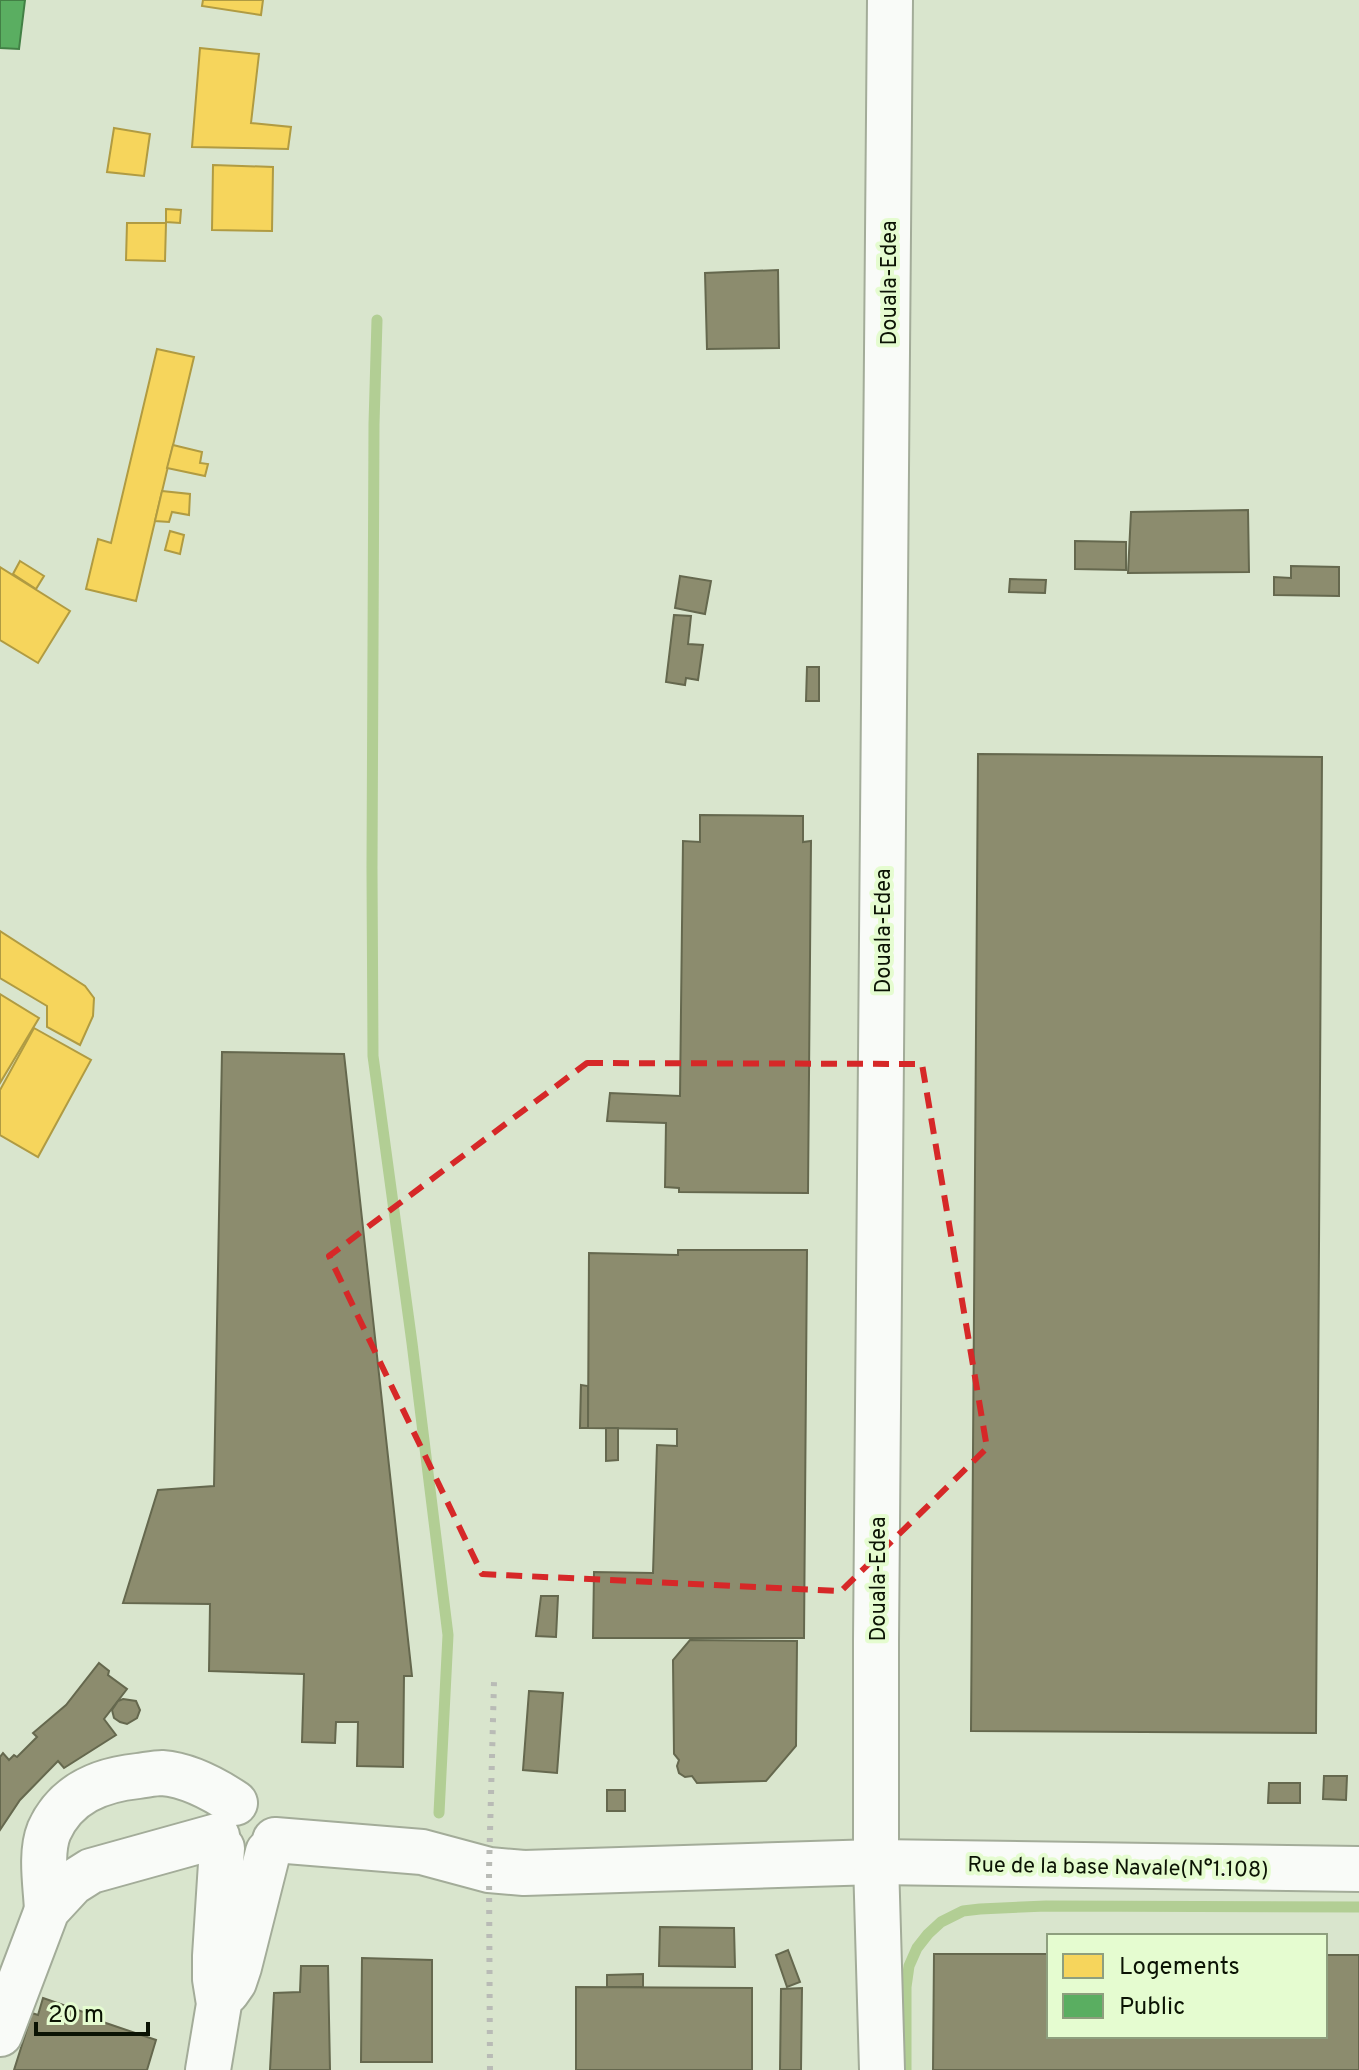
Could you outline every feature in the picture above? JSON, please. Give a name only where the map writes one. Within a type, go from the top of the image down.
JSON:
[{"type":"main road","name":"Douala-Edea","points":[[882,2070],[876,1862],[876,1626],[890,0]]},
{"type":"main road","points":[[47,1910],[44,1862],[49,1832],[65,1807],[78,1795],[95,1784],[163,1773],[214,1790],[225,1829],[215,1956],[219,2004],[208,2070]]},
{"type":"main road","points":[[0,2034],[47,1910],[72,1883],[91,1871],[225,1829],[248,1802],[261,1806],[271,1814],[275,1827],[239,1967],[234,1982],[219,2004]]},
{"type":"main road","name":"Rue de la base Navale(N°1.108)","points":[[272,1846],[422,1852],[489,1870],[524,1873],[876,1862],[1359,1869]]},
{"type":"highlighted area","points":[[587,1063],[922,1064],[987,1448],[841,1591],[482,1574],[329,1256]]},
{"type":"building: Logements","points":[[203,0],[263,0],[261,15],[202,6]]},
{"type":"building: Logements","points":[[200,48],[259,54],[251,123],[291,127],[288,149],[192,147]]},
{"type":"building: Logements","points":[[114,128],[150,134],[144,176],[107,172]]},
{"type":"building: Logements","points":[[213,165],[273,167],[272,231],[212,230]]},
{"type":"building: Logements","points":[[166,209],[181,210],[180,223],[166,222]]},
{"type":"building: Logements","points":[[127,223],[166,223],[165,261],[126,260]]},
{"type":"building: Logements","points":[[157,349],[194,357],[136,601],[86,589],[98,539],[111,543]]},
{"type":"building: Logements","points":[[173,445],[202,452],[200,463],[208,464],[205,476],[167,468]]},
{"type":"building: Logements","points":[[162,491],[190,494],[189,515],[172,512],[169,522],[155,521]]},
{"type":"building: Logements","points":[[170,531],[184,535],[180,554],[165,550]]},
{"type":"building: Logements","points":[[20,561],[44,576],[36,589],[13,574]]},
{"type":"building: Logements","points":[[0,567],[70,611],[38,663],[0,640]]},
{"type":"building: Logements","points":[[0,931],[85,986],[94,998],[93,1016],[80,1045],[47,1027],[47,1006],[0,978]]},
{"type":"building: Logements","points":[[0,994],[39,1018],[0,1083]]},
{"type":"building: Logements","points":[[34,1028],[91,1060],[38,1157],[0,1135],[0,1090]]},
{"type":"building: Public","points":[[0,0],[25,0],[19,49],[0,48]]},
{"type":"building: Industrie","points":[[778,270],[779,348],[707,349],[705,273]]},
{"type":"building: Industrie","points":[[1248,510],[1249,572],[1128,573],[1131,512]]},
{"type":"building: Industrie","points":[[1075,541],[1126,542],[1126,570],[1075,569]]},
{"type":"building: Industrie","points":[[1291,566],[1339,567],[1339,596],[1274,595],[1274,577],[1291,578]]},
{"type":"building: Industrie","points":[[680,576],[711,581],[705,614],[675,608]]},
{"type":"building: Industrie","points":[[1010,579],[1046,580],[1045,593],[1009,592]]},
{"type":"building: Industrie","points":[[674,615],[691,616],[688,644],[703,645],[698,680],[686,678],[685,685],[666,682]]},
{"type":"building: Industrie","points":[[807,667],[819,667],[819,701],[806,701]]},
{"type":"building: Industrie","points":[[978,754],[1322,757],[1316,1733],[971,1731]]},
{"type":"building: Industrie","points":[[700,815],[803,816],[803,842],[811,841],[808,1193],[679,1192],[679,1188],[665,1187],[666,1123],[607,1121],[610,1093],[680,1096],[683,841],[700,842]]},
{"type":"building: Industrie","points":[[222,1052],[344,1054],[412,1676],[404,1676],[403,1767],[357,1766],[358,1722],[336,1722],[335,1743],[302,1742],[304,1674],[209,1671],[210,1604],[123,1603],[158,1490],[214,1486]]},
{"type":"building: Industrie","points":[[678,1250],[807,1250],[804,1638],[593,1638],[594,1572],[653,1573],[657,1445],[677,1446],[677,1429],[588,1428],[589,1253],[678,1255]]},
{"type":"building: Industrie","points":[[581,1385],[588,1386],[588,1428],[580,1428]]},
{"type":"building: Industrie","points":[[606,1428],[618,1428],[618,1460],[606,1461]]},
{"type":"building: Industrie","points":[[541,1596],[558,1596],[556,1637],[536,1636]]},
{"type":"building: Industrie","points":[[690,1640],[797,1641],[796,1746],[766,1781],[697,1783],[692,1776],[685,1777],[679,1773],[679,1760],[674,1754],[673,1660]]},
{"type":"building: Industrie","points":[[99,1663],[109,1671],[108,1675],[127,1689],[104,1719],[116,1735],[64,1768],[58,1761],[20,1800],[0,1830],[0,1757],[3,1753],[9,1760],[14,1755],[17,1757],[37,1737],[33,1733],[66,1705]]},
{"type":"building: Industrie","points":[[529,1691],[563,1693],[557,1773],[523,1770]]},
{"type":"building: Industrie","points":[[123,1699],[136,1701],[140,1710],[137,1718],[127,1724],[114,1718],[112,1710]]},
{"type":"building: Industrie","points":[[1324,1776],[1347,1776],[1346,1800],[1323,1799]]},
{"type":"building: Industrie","points":[[1269,1783],[1300,1783],[1300,1803],[1268,1803]]},
{"type":"building: Industrie","points":[[607,1790],[625,1790],[625,1811],[607,1811]]},
{"type":"building: Industrie","points":[[660,1927],[734,1928],[735,1967],[659,1966]]},
{"type":"building: Industrie","points":[[788,1950],[800,1982],[787,1987],[776,1955]]},
{"type":"building: Industrie","points":[[934,1954],[1047,1954],[1047,2038],[1327,2038],[1327,1955],[1359,1955],[1359,2070],[933,2070]]},
{"type":"building: Industrie","points":[[362,1958],[432,1960],[432,2062],[361,2062]]},
{"type":"building: Industrie","points":[[301,1966],[328,1966],[330,2070],[270,2070],[274,1993],[300,1992]]},
{"type":"building: Industrie","points":[[643,1974],[643,1987],[607,1987],[607,1975]]},
{"type":"building: Industrie","points":[[576,1987],[752,1988],[752,2070],[576,2070]]},
{"type":"building: Industrie","points":[[802,1988],[801,2070],[780,2070],[781,1989]]},
{"type":"building: Industrie","points":[[43,1998],[156,2040],[147,2070],[14,2070],[32,2013],[38,2015]]},
{"type":"waterway","points":[[377,320],[374,424],[373,1056],[448,1635],[439,1813]]},
{"type":"waterway","points":[[906,2070],[909,1966],[928,1934],[941,1922],[963,1911],[1046,1906],[1359,1907]]},
{"type":"railway","points":[[490,2070],[489,1870],[494,1682]]}]
